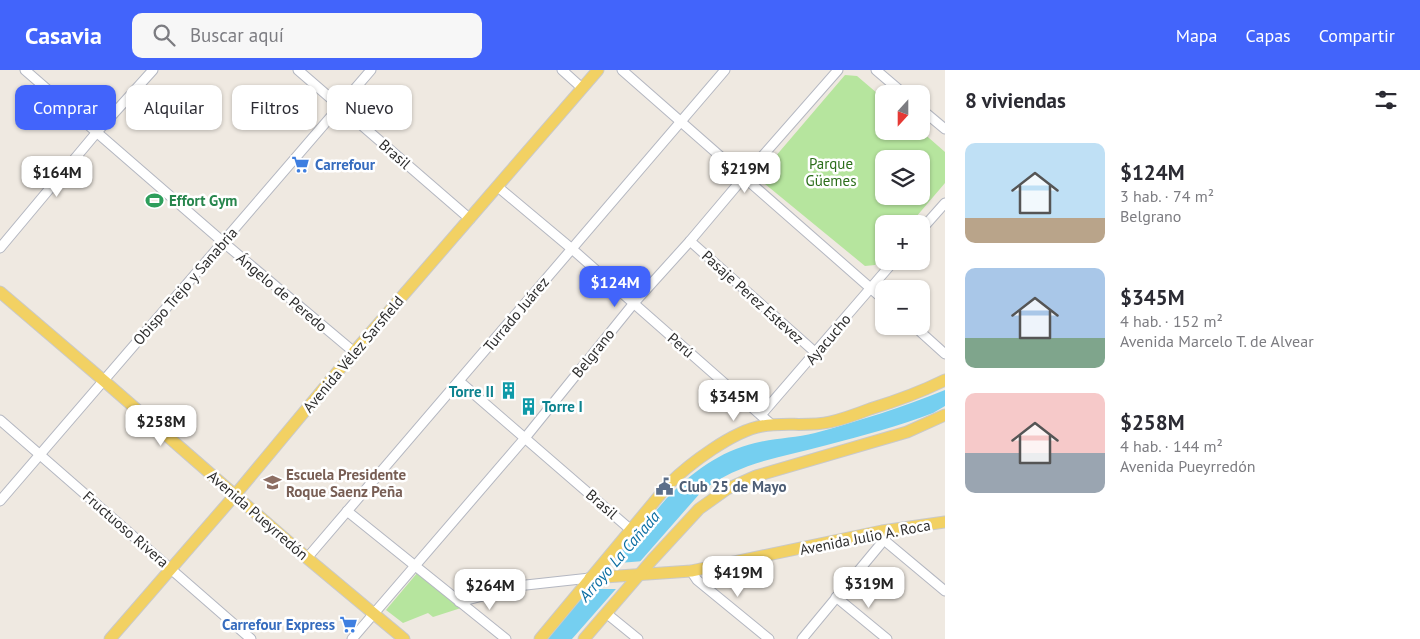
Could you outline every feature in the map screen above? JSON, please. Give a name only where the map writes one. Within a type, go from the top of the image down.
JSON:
[{"type":"main road","name":"Avenida Vélez Sarsfield","points":[[110,639],[354,352],[598,70]]},
{"type":"main road","name":"Avenida Pueyrredón","points":[[0,292],[307,558],[404,639]]},
{"type":"main road","points":[[540,639],[669,484],[682,471],[734,437],[749,429],[772,425],[822,424],[836,421],[909,396],[945,380]]},
{"type":"main road","points":[[584,639],[699,509],[727,489],[756,476],[907,432],[945,415]]},
{"type":"main road","name":"Avenida Julio A. Roca","points":[[590,578],[691,571],[883,536],[945,522]]},
{"type":"street","name":"Ángelo de Peredo","points":[[25,70],[223,242],[354,352]]},
{"type":"street","points":[[0,248],[97,132],[153,70]]},
{"type":"street","name":"Brasil","points":[[298,70],[327,95]]},
{"type":"street","name":"Obispo Trejo y Sanabria","points":[[358,85],[371,70]]},
{"type":"street","points":[[562,70],[582,88]]},
{"type":"street","points":[[622,70],[875,292]]},
{"type":"street","name":"Turrado Juárez","points":[[307,558],[725,70]]},
{"type":"street","name":"Belgrano","points":[[352,639],[524,438],[634,303],[838,70]]},
{"type":"street","points":[[876,70],[894,85]]},
{"type":"street","points":[[930,116],[945,129]]},
{"type":"street","name":"Obispo Trejo y Sanabria","points":[[0,501],[327,120]]},
{"type":"street","name":"Brasil","points":[[367,130],[470,219]]},
{"type":"street","name":"Perú","points":[[498,187],[572,249],[772,425]]},
{"type":"street","points":[[930,220],[945,203]]},
{"type":"street","name":"Pasaje Perez Estevez","points":[[690,241],[816,353]]},
{"type":"street","name":"Ayacucho","points":[[761,415],[886,270]]},
{"type":"street","points":[[924,335],[945,354]]},
{"type":"street","name":"Brasil","points":[[459,381],[631,530]]},
{"type":"street","name":"Fructuoso Rivera","points":[[0,420],[251,639]]},
{"type":"street","points":[[348,512],[506,639]]},
{"type":"street","points":[[802,639],[883,536],[945,591]]},
{"type":"street","points":[[691,571],[698,580],[769,639]]},
{"type":"street","name":"Avenida Julio A. Roca","points":[[459,602],[526,585],[590,578]]},
{"type":"street","points":[[836,597],[887,639]]},
{"type":"street","points":[[606,613],[638,639]]},
{"type":"green space","name":"Parque Güemes","points":[[845,75],[857,76],[875,91],[875,140],[930,139],[945,152],[945,183],[930,201],[930,150],[875,150],[875,205],[926,205],[918,215],[875,215],[875,265],[865,266],[765,184],[763,171]]},
{"type":"green space","points":[[418,572],[461,608],[433,617],[428,613],[403,623],[386,610]]},
{"type":"water","name":"Arroyo La Cañada","points":[[945,390],[945,406],[933,413],[867,434],[746,467],[716,481],[702,491],[572,639],[546,639],[666,499],[686,480],[718,457],[730,451],[762,441],[808,435],[864,419]]},
{"type":"pier","points":[[644,561],[620,589],[585,589],[606,564]]},
{"type":"place","name":"Carrefour","points":[[301,164]]},
{"type":"place","name":"Effort Gym","points":[[155,200]]},
{"type":"place","name":"Torre II","points":[[508,391]]},
{"type":"place","name":"Torre I","points":[[528,406]]},
{"type":"place","name":"Escuela Presidente Roque Saenz Peña","points":[[272,483]]},
{"type":"place","name":"Club 25 de Mayo","points":[[665,486]]},
{"type":"place","name":"Carrefour Express","points":[[349,624]]}]
